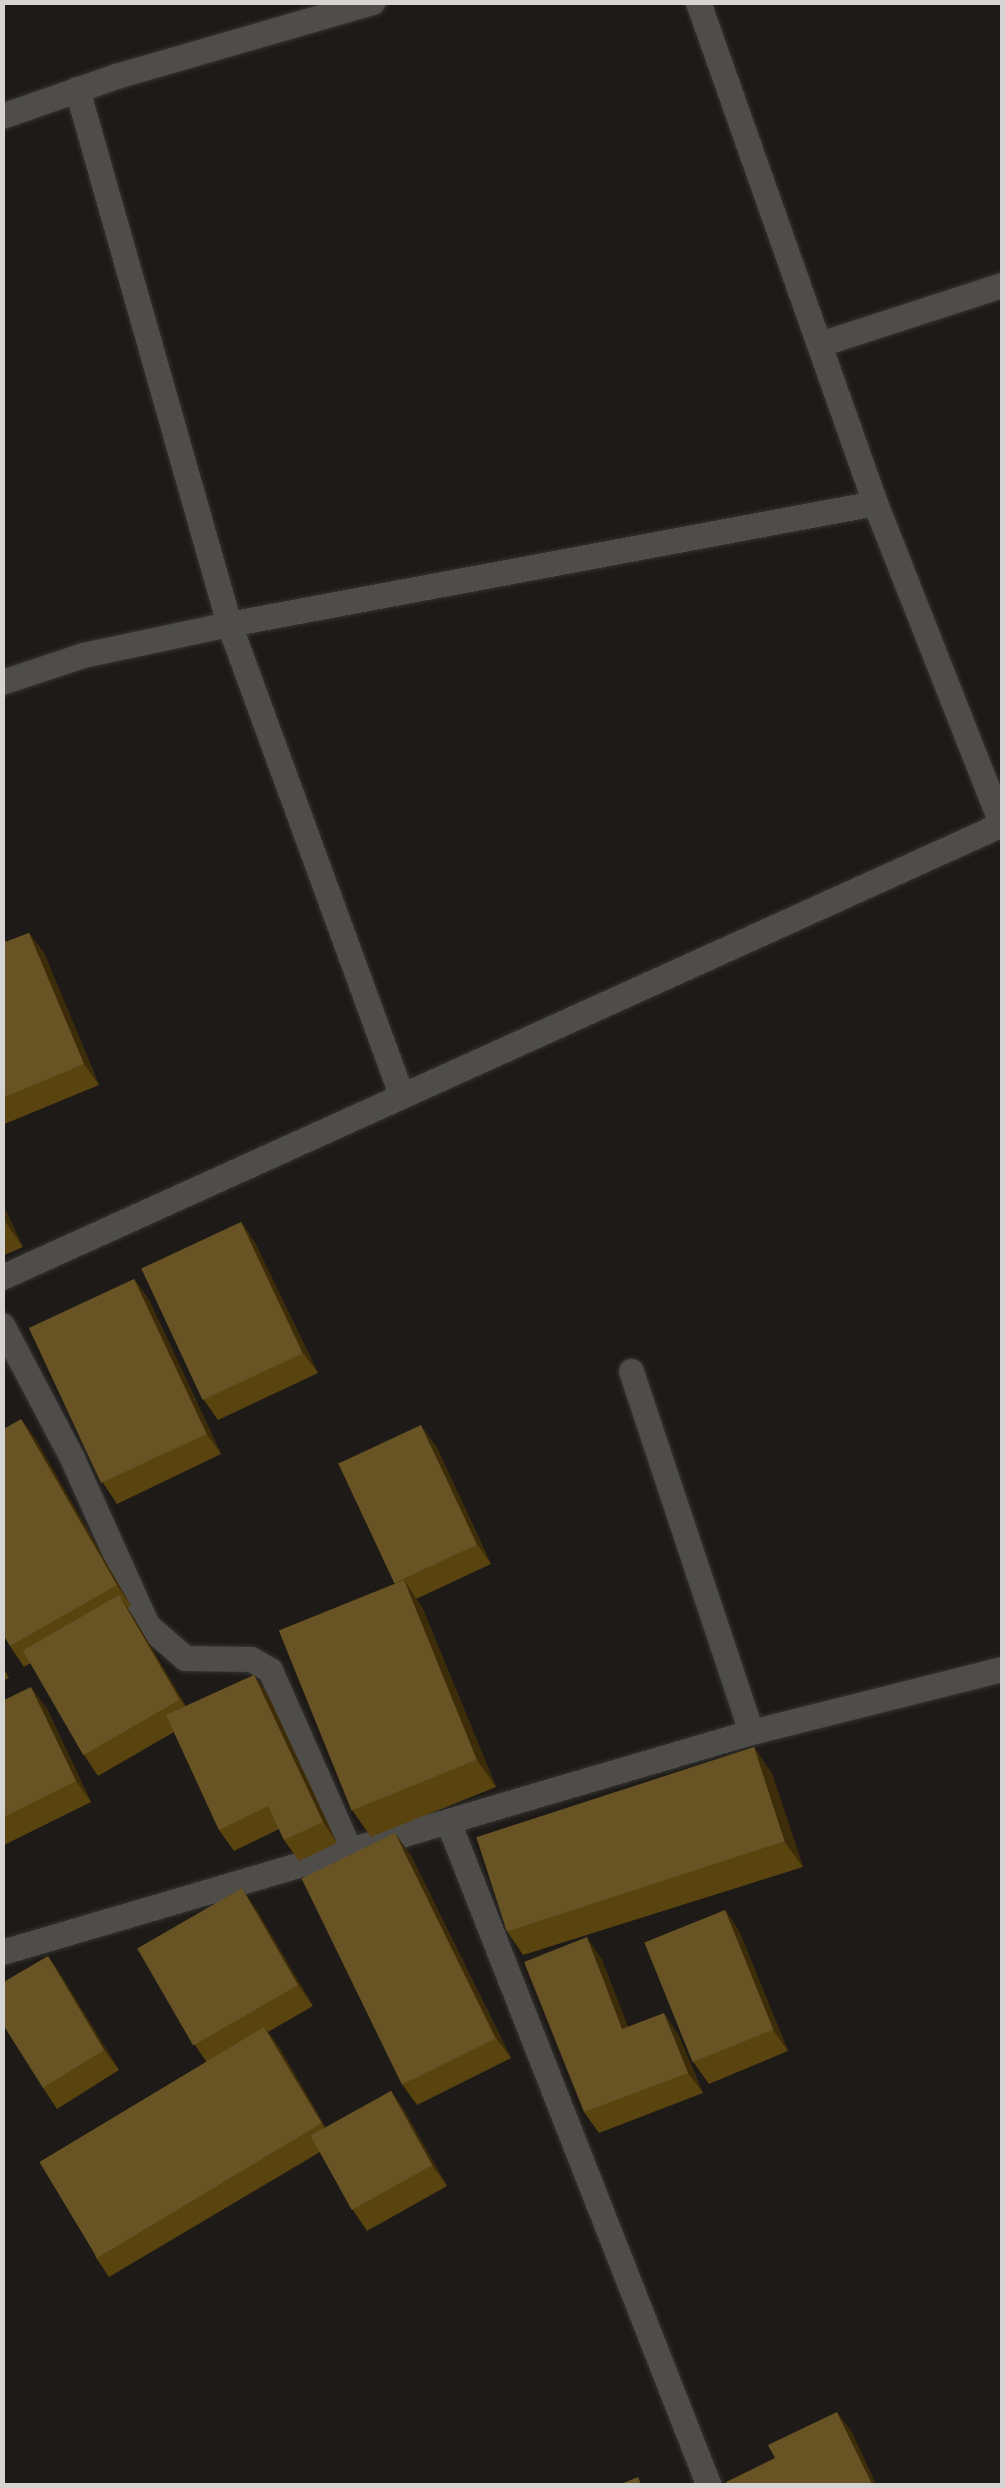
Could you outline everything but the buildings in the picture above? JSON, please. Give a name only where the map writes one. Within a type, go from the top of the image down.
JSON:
[{"type":"street","points":[[2,116],[78,89],[374,2]]},
{"type":"street","points":[[2,1278],[1002,825],[875,503],[824,343],[698,2]]},
{"type":"street","points":[[78,89],[230,624],[401,1094]]},
{"type":"street","points":[[824,343],[1002,285]]},
{"type":"street","points":[[2,682],[83,655],[230,624],[875,503]]},
{"type":"street","points":[[2,1324],[72,1458],[147,1625],[186,1658],[251,1659],[270,1670],[350,1854]]},
{"type":"street","points":[[631,1371],[752,1732]]},
{"type":"street","points":[[2,1952],[350,1854],[752,1732],[1002,1669]]},
{"type":"street","points":[[449,1824],[709,2486]]}]
